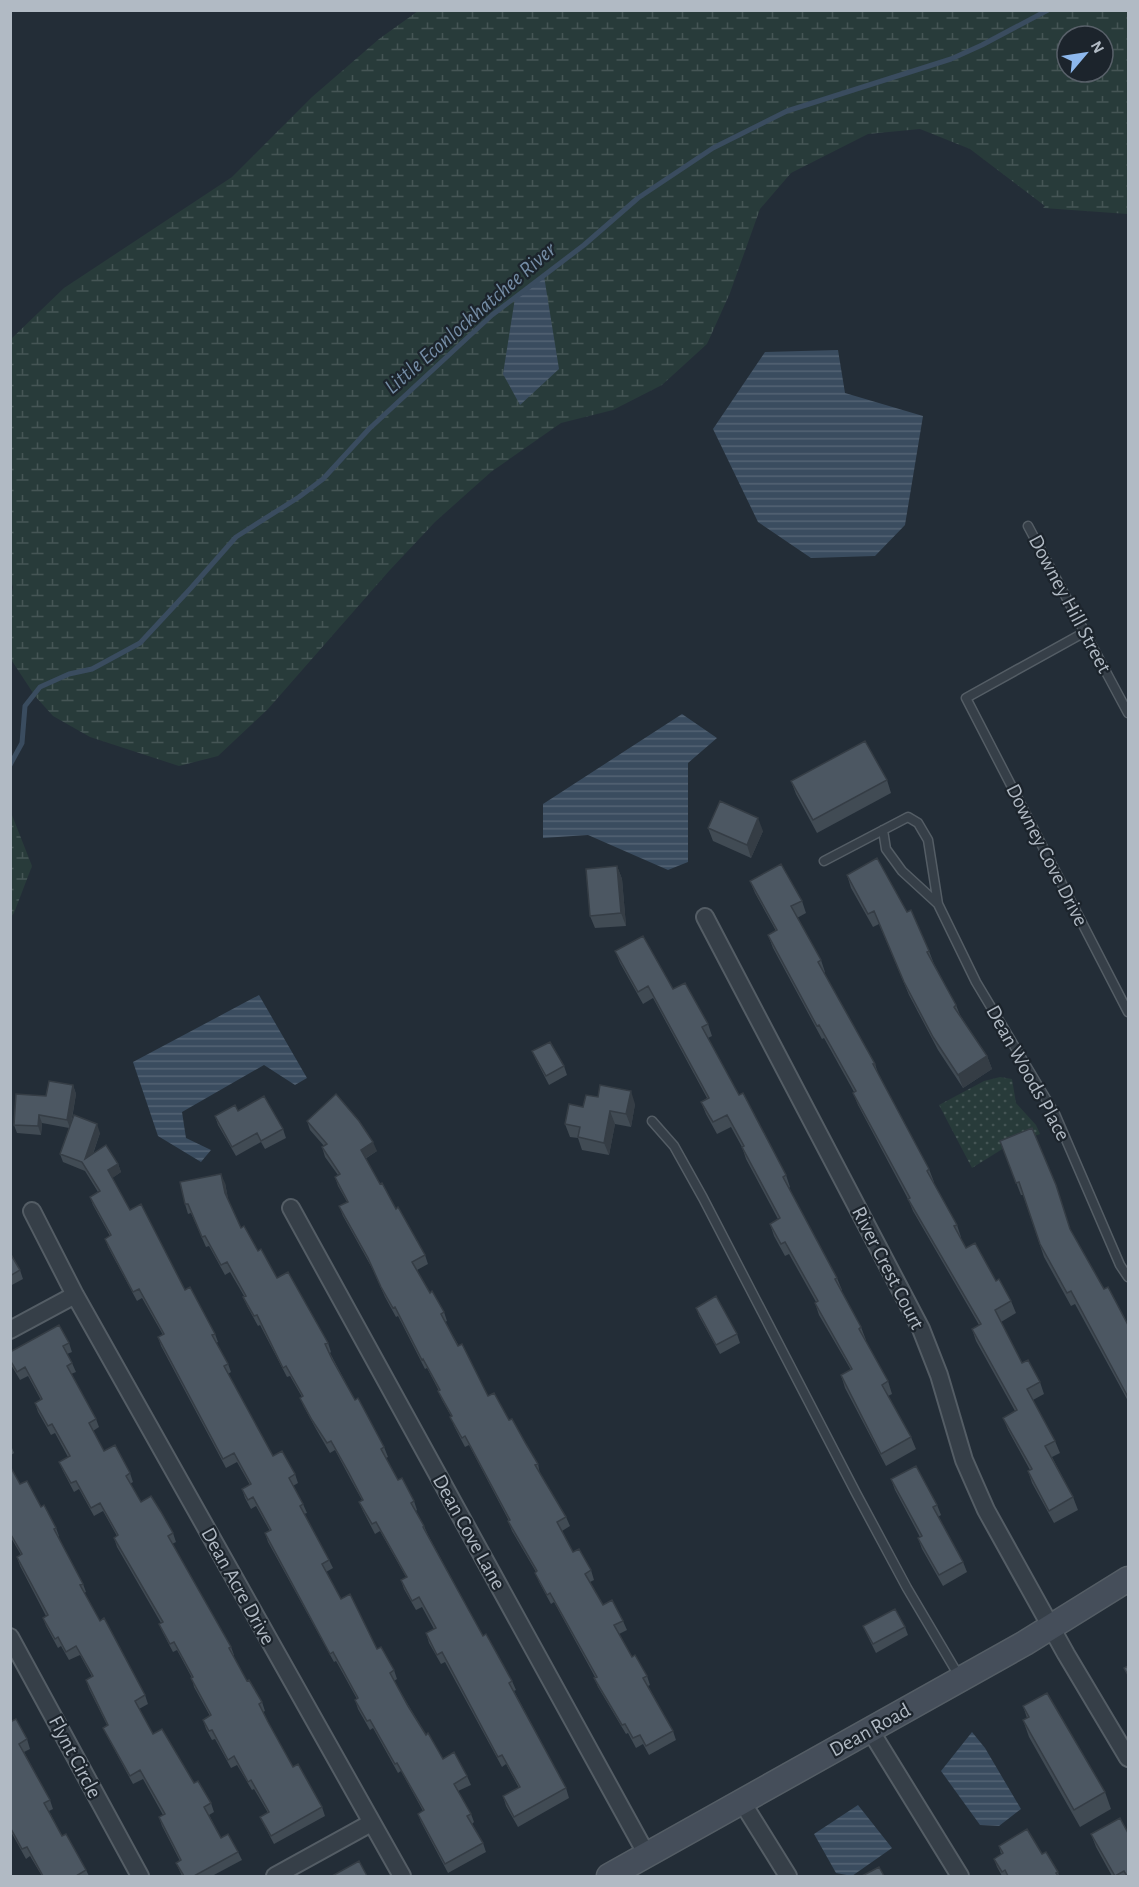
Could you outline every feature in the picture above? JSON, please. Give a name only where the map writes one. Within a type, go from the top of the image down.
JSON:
[{"type":"main road","name":"Dean Road","points":[[609,1876],[1051,1628],[1128,1579]]},
{"type":"street","name":"River Crest Court","points":[[705,917],[921,1329],[939,1375],[968,1470],[986,1510],[1051,1628],[1128,1758]]},
{"type":"street","name":"Dean Cove Lane","points":[[291,1208],[647,1855]]},
{"type":"street","name":"Dean Acre Drive","points":[[32,1211],[75,1296],[402,1876]]},
{"type":"street","points":[[10,1330],[75,1296]]},
{"type":"street","name":"Flynt Circle","points":[[10,1637],[140,1876]]},
{"type":"street","points":[[870,1730],[960,1876]]},
{"type":"street","points":[[742,1802],[788,1876]]},
{"type":"street","points":[[276,1876],[371,1823]]},
{"type":"lane","name":"Downey Hill Street","points":[[1028,526],[1128,713]]},
{"type":"lane","name":"Downey Cove Drive","points":[[1085,632],[966,698],[1128,1012]]},
{"type":"lane","points":[[824,861],[908,817],[918,823],[928,840],[938,904]]},
{"type":"lane","points":[[883,830],[886,849],[902,871],[938,904]]},
{"type":"lane","name":"Dean Woods Place","points":[[938,904],[976,982],[1055,1114],[1120,1265],[1128,1277]]},
{"type":"lane","points":[[652,1121],[674,1146],[703,1198],[861,1504],[961,1679]]},
{"type":"green space","points":[[418,11],[1128,11],[1128,214],[1043,208],[1045,206],[970,149],[920,129],[868,134],[791,173],[760,209],[730,293],[707,344],[662,385],[613,410],[561,423],[491,472],[435,522],[268,709],[218,756],[179,766],[90,737],[53,716],[35,696],[12,661],[10,600],[13,587],[11,582],[11,339],[64,288],[232,177],[312,97],[379,39]]},
{"type":"green space","points":[[10,810],[32,866],[11,917]]},
{"type":"green space","points":[[1000,1077],[1012,1079],[1016,1103],[1036,1125],[1040,1134],[1004,1148],[972,1168],[939,1105],[984,1081]]},
{"type":"water","points":[[544,276],[559,369],[520,405],[503,374],[515,298]]},
{"type":"water","points":[[838,350],[845,393],[923,416],[905,525],[875,556],[811,558],[758,522],[713,429],[765,352]]},
{"type":"water","points":[[682,714],[717,738],[688,763],[688,862],[668,870],[588,835],[543,838],[543,804]]},
{"type":"water","points":[[259,995],[307,1078],[295,1085],[264,1065],[182,1112],[186,1138],[211,1150],[201,1162],[158,1136],[133,1062]]},
{"type":"water","points":[[972,1732],[985,1748],[1021,1809],[999,1826],[980,1825],[941,1771]]},
{"type":"water","points":[[858,1805],[892,1848],[852,1876],[836,1873],[814,1834]]},
{"type":"building","points":[[865,741],[887,780],[813,820],[791,781]]},
{"type":"building","points":[[720,801],[758,818],[747,845],[708,828]]},
{"type":"building","points":[[877,858],[907,912],[911,910],[929,951],[927,952],[956,1005],[954,1007],[987,1056],[958,1075],[933,1037],[904,982],[874,911],[868,914],[847,875]]},
{"type":"building","points":[[781,864],[802,901],[791,906],[821,960],[818,962],[875,1064],[873,1064],[929,1169],[927,1171],[957,1225],[954,1226],[966,1248],[975,1243],[996,1281],[999,1279],[1011,1301],[995,1310],[1022,1363],[1028,1360],[1040,1382],[1027,1389],[1055,1441],[1045,1446],[1073,1497],[1049,1511],[1028,1471],[1032,1469],[1003,1418],[1017,1410],[972,1329],[981,1324],[908,1199],[910,1198],[853,1093],[856,1091],[819,1025],[817,1026],[768,935],[777,930],[750,881]]},
{"type":"building","points":[[617,866],[621,913],[590,916],[586,869]]},
{"type":"building","points":[[643,936],[673,989],[685,983],[708,1024],[702,1027],[739,1095],[743,1093],[786,1175],[783,1177],[837,1278],[835,1279],[861,1327],[859,1329],[888,1381],[882,1385],[911,1437],[881,1454],[841,1375],[852,1369],[815,1303],[818,1301],[785,1242],[781,1244],[770,1224],[780,1218],[742,1147],[744,1146],[727,1115],[713,1122],[701,1102],[709,1098],[648,986],[638,992],[615,951]]},
{"type":"building","points":[[550,1042],[564,1066],[546,1076],[532,1051]]},
{"type":"building","points":[[49,1081],[73,1085],[67,1120],[39,1115],[38,1126],[14,1125],[16,1094],[46,1096]]},
{"type":"building","points":[[600,1085],[631,1091],[626,1114],[610,1111],[604,1143],[578,1137],[580,1127],[565,1124],[569,1104],[583,1107],[586,1095],[598,1097]]},
{"type":"building","points":[[336,1094],[373,1142],[361,1150],[396,1209],[398,1207],[425,1255],[412,1262],[444,1312],[441,1314],[458,1346],[462,1344],[488,1396],[494,1393],[538,1464],[535,1465],[566,1517],[557,1522],[573,1552],[579,1549],[591,1570],[585,1574],[603,1605],[612,1600],[623,1621],[614,1625],[632,1657],[635,1655],[647,1676],[643,1678],[673,1731],[646,1746],[640,1735],[633,1738],[625,1724],[622,1725],[594,1678],[597,1677],[550,1593],[547,1595],[535,1573],[537,1571],[508,1521],[510,1520],[465,1436],[462,1438],[450,1417],[452,1416],[438,1391],[440,1390],[395,1307],[393,1308],[381,1287],[368,1258],[339,1206],[348,1202],[335,1177],[340,1174],[322,1147],[327,1144],[307,1121]]},
{"type":"building","points":[[264,1096],[283,1129],[261,1141],[257,1133],[232,1147],[215,1116],[235,1105],[238,1111]]},
{"type":"building","points":[[74,1115],[97,1124],[85,1159],[106,1145],[118,1164],[108,1170],[130,1210],[141,1204],[185,1290],[190,1287],[215,1334],[212,1335],[228,1364],[224,1366],[273,1456],[282,1451],[295,1474],[289,1478],[303,1504],[300,1506],[329,1560],[322,1564],[341,1599],[350,1594],[377,1649],[381,1647],[394,1670],[390,1673],[426,1735],[428,1733],[443,1759],[454,1752],[467,1776],[454,1784],[471,1814],[467,1816],[483,1843],[445,1864],[418,1814],[424,1810],[397,1763],[395,1764],[370,1720],[367,1721],[355,1700],[358,1698],[333,1652],[330,1654],[265,1533],[271,1530],[253,1497],[248,1500],[242,1489],[251,1484],[234,1453],[223,1459],[158,1337],[164,1334],[139,1289],[133,1292],[105,1239],[111,1235],[90,1197],[100,1191],[82,1162],[60,1154]]},
{"type":"building","points":[[1032,1128],[1056,1185],[1070,1229],[1104,1289],[1108,1287],[1128,1325],[1128,1397],[1071,1291],[1067,1293],[1040,1244],[1019,1182],[1016,1183],[1000,1141]]},
{"type":"building","points":[[221,1174],[225,1193],[241,1228],[244,1226],[258,1251],[261,1249],[277,1278],[288,1272],[328,1343],[325,1344],[332,1359],[355,1400],[358,1398],[384,1447],[381,1449],[398,1480],[402,1478],[414,1501],[411,1503],[423,1527],[483,1636],[486,1634],[512,1681],[509,1683],[566,1788],[514,1817],[503,1796],[520,1787],[502,1755],[498,1757],[442,1652],[437,1655],[426,1633],[436,1628],[419,1597],[412,1601],[401,1580],[407,1577],[376,1522],[372,1524],[359,1502],[363,1500],[331,1441],[327,1443],[312,1420],[300,1398],[303,1396],[286,1366],[283,1368],[257,1315],[254,1316],[243,1297],[246,1296],[227,1262],[221,1265],[205,1236],[202,1237],[188,1204],[185,1204],[180,1182]]},
{"type":"building","points":[[10,1253],[20,1270],[10,1276]]},
{"type":"building","points":[[716,1296],[737,1334],[716,1345],[696,1308]]},
{"type":"building","points":[[59,1325],[69,1343],[63,1346],[72,1363],[67,1366],[96,1419],[89,1423],[104,1451],[115,1445],[130,1473],[126,1476],[141,1502],[151,1496],[161,1512],[173,1533],[168,1536],[231,1647],[229,1648],[247,1681],[249,1680],[262,1702],[259,1704],[268,1722],[293,1767],[298,1764],[322,1807],[271,1836],[260,1817],[269,1812],[251,1780],[248,1782],[234,1756],[228,1760],[212,1730],[209,1731],[203,1720],[211,1715],[174,1642],[170,1644],[159,1624],[163,1622],[114,1538],[118,1535],[100,1503],[91,1508],[76,1481],[71,1483],[59,1462],[70,1456],[52,1424],[48,1426],[35,1403],[42,1399],[25,1367],[17,1372],[10,1360],[10,1352]]},
{"type":"building","points":[[10,1466],[20,1484],[27,1481],[41,1507],[44,1505],[83,1584],[80,1585],[100,1621],[104,1618],[145,1695],[135,1701],[153,1734],[162,1729],[194,1783],[198,1781],[211,1803],[204,1807],[221,1838],[228,1834],[238,1852],[194,1876],[184,1876],[176,1863],[181,1860],[159,1817],[165,1814],[140,1770],[130,1776],[103,1728],[108,1725],[86,1680],[93,1676],[76,1646],[66,1652],[58,1637],[55,1639],[43,1618],[48,1615],[17,1557],[22,1554],[10,1533]]},
{"type":"building","points":[[916,1466],[937,1505],[933,1507],[963,1562],[939,1575],[918,1538],[922,1536],[891,1479]]},
{"type":"building","points":[[895,1609],[905,1627],[873,1644],[863,1626]]},
{"type":"building","points":[[1047,1693],[1105,1792],[1074,1810],[1023,1720],[1029,1717],[1023,1706]]},
{"type":"building","points":[[16,1719],[27,1739],[19,1744],[50,1800],[44,1803],[62,1836],[66,1834],[86,1870],[76,1876],[43,1876],[27,1847],[22,1849],[10,1827],[10,1722]]},
{"type":"building","points":[[1120,1818],[1128,1833],[1128,1876],[1124,1871],[1115,1876],[1091,1834]]},
{"type":"building","points":[[1027,1829],[1042,1854],[1046,1852],[1058,1876],[1008,1876],[1005,1870],[1002,1872],[994,1859],[1003,1853],[999,1846]]},
{"type":"building","points":[[359,1861],[367,1876],[332,1876]]},
{"type":"building","points":[[879,1867],[884,1876],[862,1876]]},
{"type":"waterway","name":"Little Econlockhatchee River","points":[[10,765],[22,743],[25,706],[40,687],[69,674],[92,669],[140,643],[236,537],[323,479],[369,429],[492,315],[584,245],[638,198],[713,148],[787,111],[951,59],[1048,10]]}]
